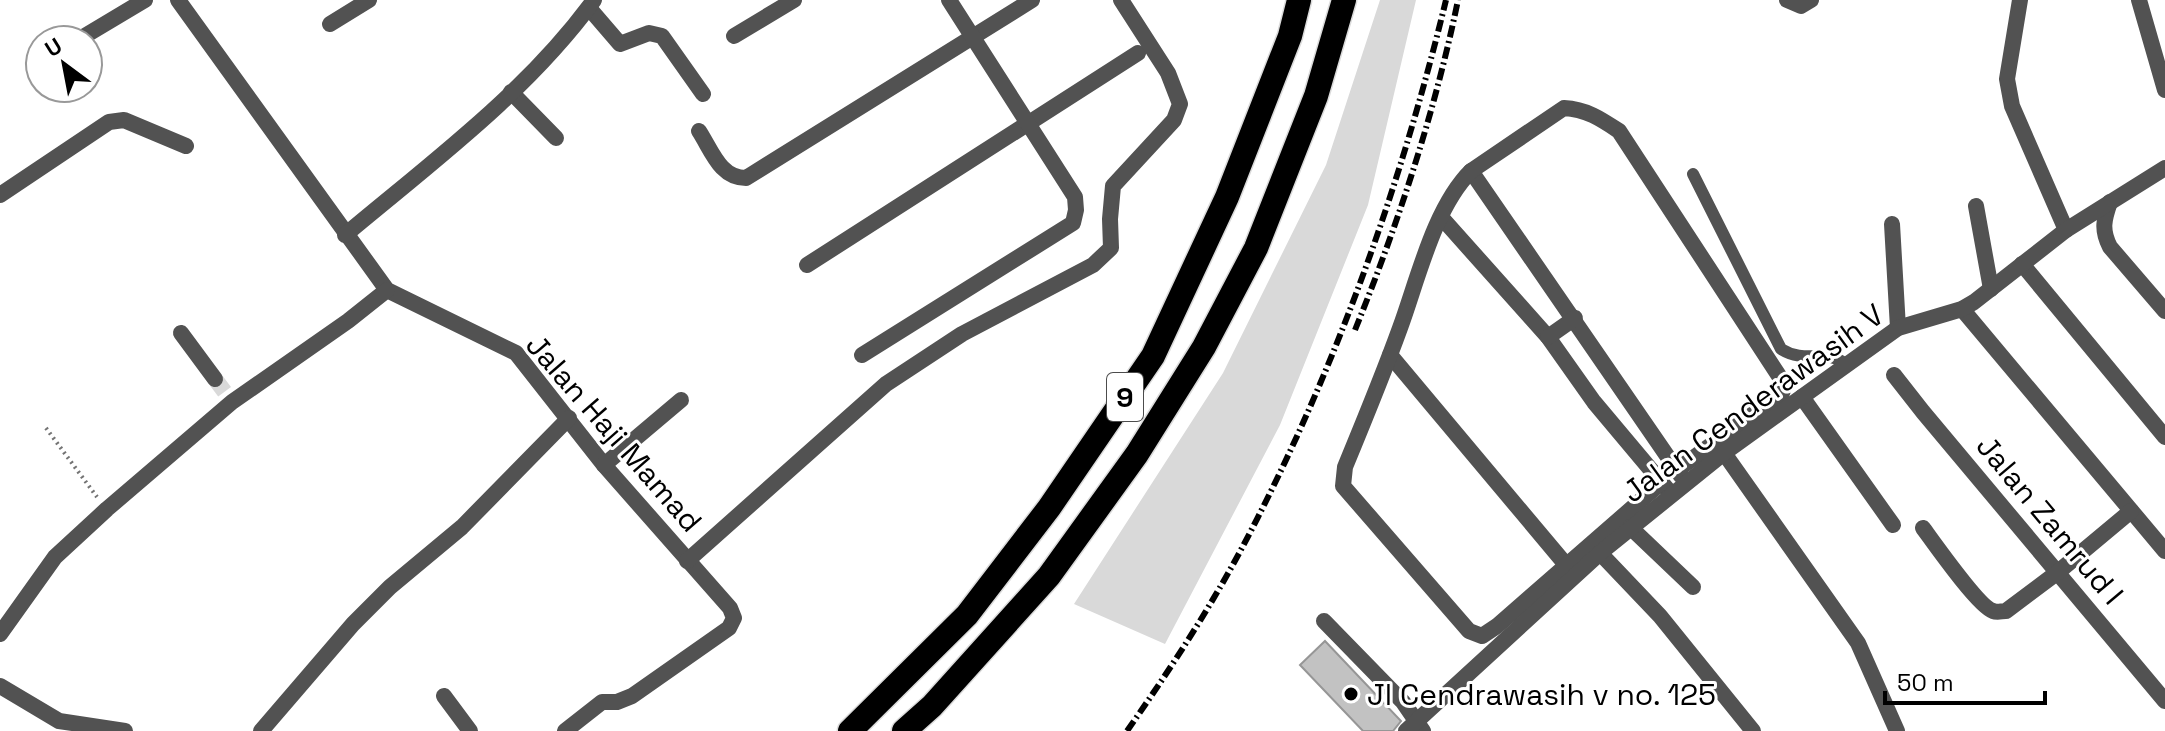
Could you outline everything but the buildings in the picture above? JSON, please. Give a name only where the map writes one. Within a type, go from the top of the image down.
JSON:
[{"type":"highway","name":"9","points":[[850,731],[967,615],[1049,508],[1153,356],[1227,197],[1290,36],[1299,0]]},
{"type":"highway","name":"9","points":[[904,731],[932,706],[1049,576],[1137,454],[1204,347],[1256,248],[1316,96],[1344,0]]},
{"type":"street","points":[[104,24],[145,0]]},
{"type":"street","points":[[0,633],[55,557],[230,398],[348,321],[387,290],[178,0]]},
{"type":"street","points":[[330,24],[369,0]]},
{"type":"street","points":[[734,36],[794,0]]},
{"type":"street","points":[[862,355],[1073,223],[1075,197],[949,0]]},
{"type":"street","points":[[699,131],[724,172],[734,178],[746,178],[1032,0]]},
{"type":"street","points":[[687,561],[886,384],[962,334],[1093,265],[1111,248],[1113,186],[1174,120],[1180,104],[1168,73],[1121,0]]},
{"type":"street","points":[[1787,0],[1801,6],[1811,0]]},
{"type":"street","points":[[2020,0],[2007,79],[2012,106],[2066,230]]},
{"type":"street","points":[[2139,0],[2165,90]]},
{"type":"street","points":[[345,235],[480,122],[565,40],[592,4],[620,44],[649,33],[662,36],[703,94]]},
{"type":"street","points":[[807,265],[1138,53]]},
{"type":"street","points":[[511,92],[556,138]]},
{"type":"street","points":[[1441,217],[1548,337],[1594,402],[1667,488],[1567,566],[1487,634],[1477,636],[1469,631],[1343,486],[1345,467],[1441,217],[1461,181],[1471,171],[1564,108],[1587,112],[1619,131],[1785,385],[1782,393],[1682,477],[1471,171]]},
{"type":"street","points":[[0,195],[109,122],[124,120],[186,146]]},
{"type":"street","name":"Jalan Cenderawasih V","points":[[1415,728],[1630,527],[1667,488],[1724,453],[1898,328],[1962,309],[2066,230],[2165,168]]},
{"type":"street","points":[[2110,202],[2103,226],[2104,236],[2165,311]]},
{"type":"street","points":[[1976,206],[1991,289]]},
{"type":"street","points":[[1892,224],[1898,328]]},
{"type":"street","points":[[2022,264],[2165,437]]},
{"type":"street","name":"Jalan Haji Mamad","points":[[387,290],[516,353],[604,465],[730,608],[734,618],[729,628],[632,696],[617,702],[602,702],[565,731]]},
{"type":"street","points":[[1962,309],[2165,551]]},
{"type":"street","points":[[1548,337],[1575,318]]},
{"type":"street","points":[[181,333],[215,379]]},
{"type":"street","points":[[1390,355],[1567,566]]},
{"type":"street","name":"Jalan Zamrud I","points":[[1894,375],[2165,701]]},
{"type":"street","points":[[1802,397],[1893,525]]},
{"type":"street","points":[[604,465],[681,400]]},
{"type":"street","points":[[1620,431],[1639,416]]},
{"type":"street","points":[[261,731],[353,624],[390,587],[462,527],[569,418]]},
{"type":"street","points":[[1724,453],[1858,643],[1897,731]]},
{"type":"street","points":[[1923,528],[1991,611],[2006,611],[2131,511]]},
{"type":"street","points":[[1630,527],[1693,587]]},
{"type":"street","points":[[1600,553],[1660,616],[1753,731]]},
{"type":"street","points":[[1324,621],[1403,702],[1415,728]]},
{"type":"street","points":[[0,686],[59,721],[125,731]]},
{"type":"street","points":[[444,696],[470,731]]},
{"type":"lane","points":[[1693,174],[1781,349],[1792,356],[1838,357],[1847,365]]},
{"type":"path","points":[[46,428],[107,509]]},
{"type":"shaded area","points":[[1380,0],[1416,0],[1368,205],[1280,425],[1165,644],[1074,604],[1223,373],[1326,165]]},
{"type":"tunnel","points":[[215,379],[227,395]]},
{"type":"railway","points":[[1127,731],[1230,570],[1307,415],[1386,210],[1446,0]]},
{"type":"railway","points":[[1355,330],[1414,167],[1458,0]]},
{"type":"place","name":"Jl Cendrawasih v no. 125","points":[[1351,694]]}]
